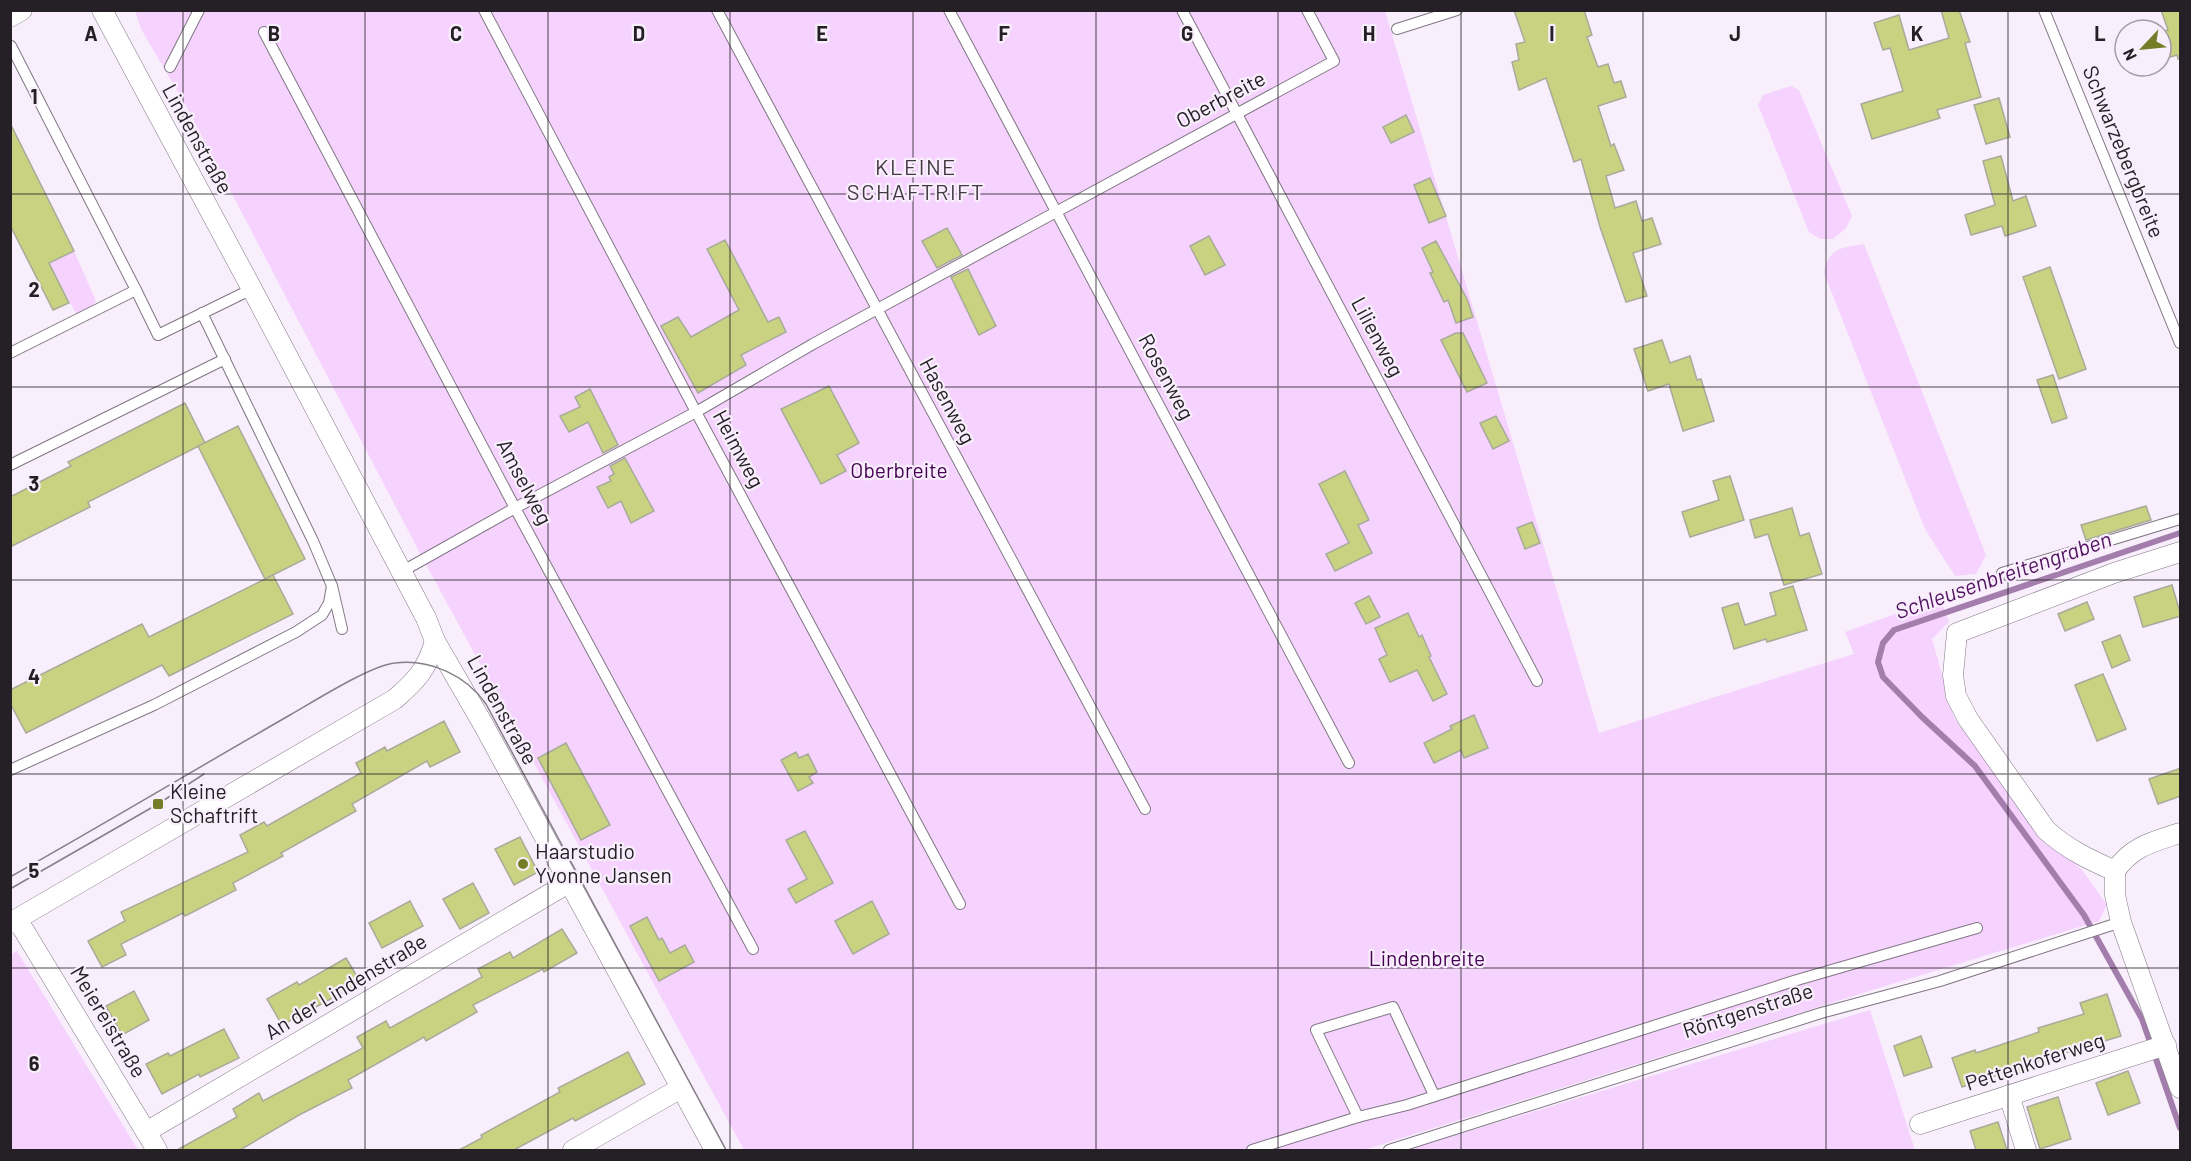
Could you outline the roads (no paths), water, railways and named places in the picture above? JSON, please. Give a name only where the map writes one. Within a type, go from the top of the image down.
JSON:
[{"type":"street","points":[[10,17],[22,10]]},
{"type":"street","name":"Lindenstraße","points":[[102,10],[426,618],[435,641],[570,882],[715,1150]]},
{"type":"street","points":[[2115,872],[2061,844],[2046,830],[1968,719],[1956,696],[1953,675],[1957,633],[2114,573],[2181,552]]},
{"type":"street","points":[[14,921],[395,699],[420,676],[427,665],[435,641]]},
{"type":"street","points":[[2181,833],[2142,845],[2123,860],[2115,872],[2114,924],[2159,1048],[2181,1088]]},
{"type":"street","name":"An der Lindenstraße","points":[[146,1132],[570,882]]},
{"type":"street","name":"Meiereistraße","points":[[14,921],[157,1150]]},
{"type":"street","name":"Pettenkoferweg","points":[[1920,1124],[2159,1048]]},
{"type":"street","points":[[573,1150],[681,1088]]},
{"type":"street","points":[[2009,1095],[2026,1150]]},
{"type":"lane","points":[[170,67],[199,10]]},
{"type":"lane","name":"Heimweg","points":[[484,10],[696,412],[960,904]]},
{"type":"lane","name":"Hasenweg","points":[[717,10],[1145,809]]},
{"type":"lane","name":"Rosenweg","points":[[948,10],[1349,763]]},
{"type":"lane","name":"Lilienweg","points":[[1182,10],[1537,681]]},
{"type":"lane","name":"Oberbreite","points":[[401,572],[515,508],[696,412],[1056,211],[1334,61],[1307,10]]},
{"type":"lane","points":[[1397,29],[1457,10]]},
{"type":"lane","name":"Schwarzebergbreite","points":[[2044,10],[2181,343]]},
{"type":"lane","name":"Amselweg","points":[[264,32],[515,508],[753,949]]},
{"type":"lane","points":[[11,46],[158,335],[252,289]]},
{"type":"lane","points":[[10,353],[135,290]]},
{"type":"lane","points":[[202,313],[313,541],[332,586],[342,630]]},
{"type":"lane","points":[[10,465],[225,358]]},
{"type":"lane","points":[[2002,573],[2181,519]]},
{"type":"lane","points":[[10,770],[154,705],[296,632],[322,615],[329,603],[332,586]]},
{"type":"lane","name":"Röntgenstraße","points":[[1389,1150],[1821,1013],[1940,981],[2114,924]]},
{"type":"lane","points":[[1252,1150],[1358,1117],[1407,1105],[1797,980],[1977,928]]},
{"type":"lane","points":[[1358,1117],[1316,1030],[1393,1007],[1434,1095]]},
{"type":"waterway","name":"Schleusenbreitengraben","points":[[2180,533],[1894,630],[1883,643],[1878,662],[1883,677],[1975,766],[2084,915],[2142,1019],[2180,1128]]},
{"type":"tram line","points":[[10,877],[357,677],[385,665],[408,662],[446,671],[468,685],[486,704],[726,1150]]},
{"type":"tram line","points":[[10,889],[158,804],[204,774]]},
{"type":"place","name":"Kleine Schaftrift","points":[[158,804]]},
{"type":"place","name":"Haarstudio Yvonne Jansen","points":[[523,864]]},
{"type":"district","name":"KLEINE SCHAFTRIFT","points":[[916,180]]},
{"type":"park label","name":"Lindenbreite","points":[[1427,959]]}]
